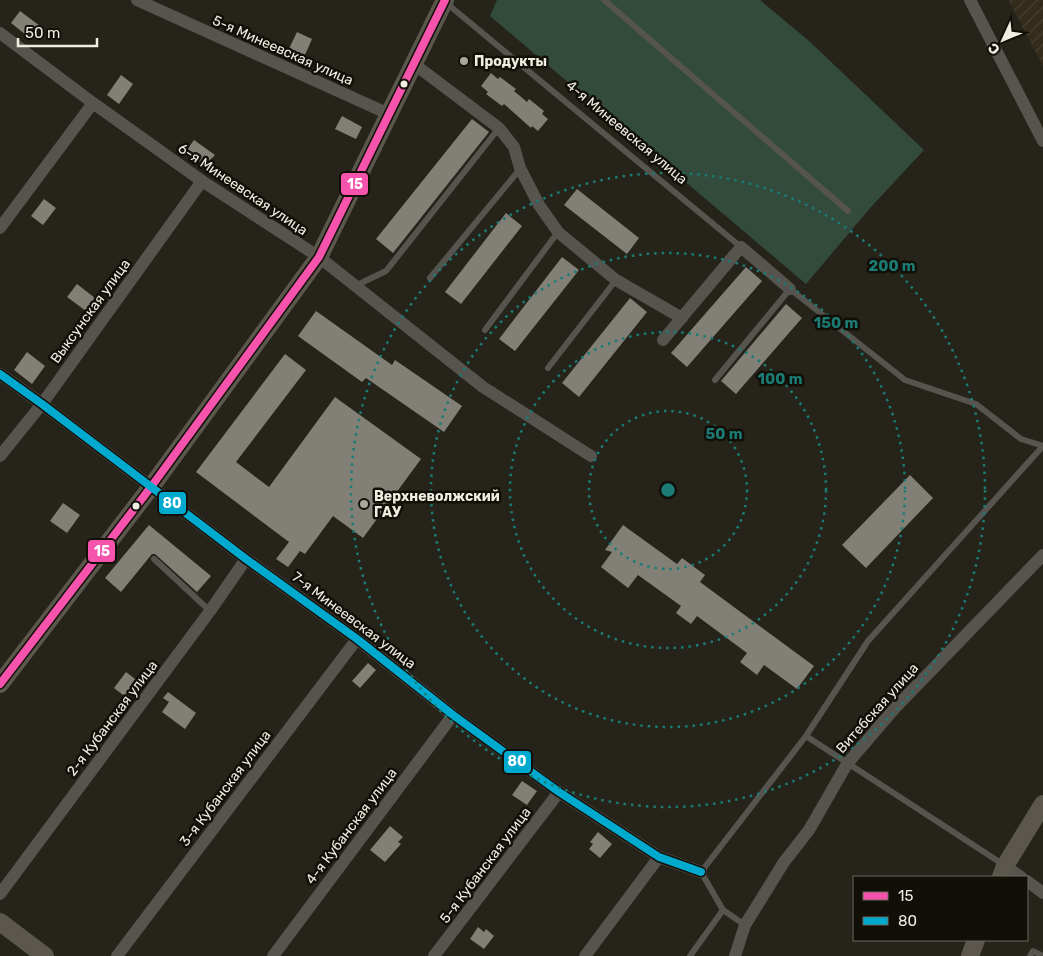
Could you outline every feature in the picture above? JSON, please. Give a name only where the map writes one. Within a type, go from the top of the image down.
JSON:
[{"type":"street","name":"5-я Минеевская улица","points":[[137,0],[380,110],[388,116]]},
{"type":"street","points":[[0,684],[151,487],[319,257],[444,0]]},
{"type":"street","points":[[970,0],[1043,141]]},
{"type":"street","name":"6-я Минеевская улица","points":[[0,33],[93,103],[202,181],[319,257],[483,387],[591,456]]},
{"type":"street","points":[[414,64],[499,128],[514,146],[520,168],[539,205],[558,232],[616,280],[682,318]]},
{"type":"street","points":[[0,228],[93,103]]},
{"type":"street","name":"Выксунская улица","points":[[0,456],[42,404],[202,181]]},
{"type":"street","points":[[663,340],[741,247]]},
{"type":"street","name":"4-я Минеевская улица","points":[[741,247],[790,289]]},
{"type":"street","name":"7-я Минеевская улица","points":[[0,374],[246,559],[357,639],[453,715],[559,792],[659,857],[700,872]]},
{"type":"street","name":"Витебская улица","points":[[736,956],[745,925],[784,862],[809,830],[847,764],[894,709],[1043,555]]},
{"type":"street","name":"2-я Кубанская улица","points":[[0,894],[246,559]]},
{"type":"street","name":"3-я Кубанская улица","points":[[117,956],[357,639]]},
{"type":"street","name":"4-я Кубанская улица","points":[[273,956],[453,715]]},
{"type":"street","name":"5-я Кубанская улица","points":[[434,956],[559,792]]},
{"type":"street","points":[[1017,876],[1003,872],[1043,804]]},
{"type":"street","points":[[585,956],[659,857]]},
{"type":"street","points":[[1028,882],[1043,893]]},
{"type":"street","points":[[0,922],[45,956]]},
{"type":"street","points":[[970,956],[976,941]]},
{"type":"lane","name":"4-я Минеевская улица","points":[[444,0],[741,247]]},
{"type":"lane","points":[[604,0],[848,211]]},
{"type":"lane","points":[[355,286],[386,271],[499,128]]},
{"type":"lane","points":[[430,278],[520,168]]},
{"type":"lane","points":[[485,330],[558,232]]},
{"type":"lane","points":[[548,368],[616,280]]},
{"type":"lane","points":[[715,380],[790,289],[905,380],[976,404],[1021,439],[1043,446],[868,641],[806,736],[700,872],[723,910],[745,925]]},
{"type":"lane","points":[[154,559],[210,610]]},
{"type":"lane","points":[[806,736],[1003,872]]},
{"type":"lane","points":[[690,956],[723,910]]},
{"type":"lane","points":[[1030,956],[1033,951],[1043,956]]},
{"type":"shaded area","points":[[1008,0],[1043,0],[1043,66]]},
{"type":"green space","points":[[497,0],[760,0],[809,41],[924,150],[871,207],[806,284],[490,16]]},
{"type":"building","points":[[20,11],[40,26],[31,39],[11,23]]},
{"type":"building","points":[[297,32],[312,39],[301,64],[285,57]]},
{"type":"building","points":[[491,73],[516,89],[514,91],[527,102],[529,99],[544,111],[542,114],[548,119],[538,131],[532,126],[531,128],[504,104],[502,106],[486,94],[488,92],[481,86]]},
{"type":"building","points":[[121,75],[133,84],[119,104],[107,95]]},
{"type":"building","points":[[342,116],[362,127],[356,139],[335,129]]},
{"type":"building","points":[[472,119],[489,132],[393,253],[376,239]]},
{"type":"building","points":[[194,140],[215,155],[205,165],[185,152]]},
{"type":"building","points":[[577,189],[639,238],[627,254],[564,205]]},
{"type":"building","points":[[44,199],[56,208],[43,225],[31,216]]},
{"type":"building","points":[[506,213],[522,226],[461,304],[445,292]]},
{"type":"building","points":[[562,257],[579,270],[515,351],[499,339]]},
{"type":"building","points":[[746,267],[762,281],[687,367],[671,353]]},
{"type":"building","points":[[77,284],[95,298],[86,311],[67,297]]},
{"type":"building","points":[[630,298],[647,312],[579,397],[562,383]]},
{"type":"building","points":[[786,304],[802,318],[736,394],[721,381]]},
{"type":"building","points":[[316,311],[392,365],[395,360],[462,406],[444,432],[366,378],[362,382],[298,336]]},
{"type":"building","points":[[27,352],[45,366],[32,384],[14,370]]},
{"type":"building","points":[[285,354],[306,370],[236,462],[269,487],[335,397],[421,459],[363,538],[333,516],[305,554],[300,551],[288,567],[276,559],[289,542],[196,472]]},
{"type":"building","points":[[910,475],[933,498],[866,568],[842,545]]},
{"type":"building","points":[[63,503],[80,515],[67,533],[50,521]]},
{"type":"building","points":[[149,525],[211,576],[197,592],[155,554],[152,554],[121,592],[105,578]]},
{"type":"building","points":[[623,525],[677,564],[682,558],[705,575],[700,582],[814,666],[797,689],[764,665],[757,675],[740,662],[747,653],[697,616],[691,624],[676,613],[681,606],[638,575],[628,588],[601,567],[612,552],[605,550]]},
{"type":"building","points":[[368,663],[376,670],[360,688],[352,681]]},
{"type":"building","points":[[126,672],[139,682],[127,698],[114,688]]},
{"type":"building","points":[[168,692],[196,713],[185,729],[162,712],[169,702],[163,698]]},
{"type":"building","points":[[522,781],[537,791],[527,805],[512,795]]},
{"type":"building","points":[[390,826],[403,837],[398,842],[401,844],[385,862],[370,850]]},
{"type":"building","points":[[598,832],[612,844],[600,858],[589,849],[593,844],[590,842]]},
{"type":"building","points":[[478,927],[484,932],[486,929],[494,936],[484,949],[470,939]]},
{"type":"transit line","name":"15","points":[[0,684],[151,487],[319,257],[445,0]]},
{"type":"transit line","name":"80","points":[[0,374],[246,559],[357,639],[453,715],[559,792],[659,857],[701,872]]},
{"type":"place","name":"Продукты","points":[[464,61]]},
{"type":"place","name":"Верхневолжский ГАУ","points":[[364,504]]}]
